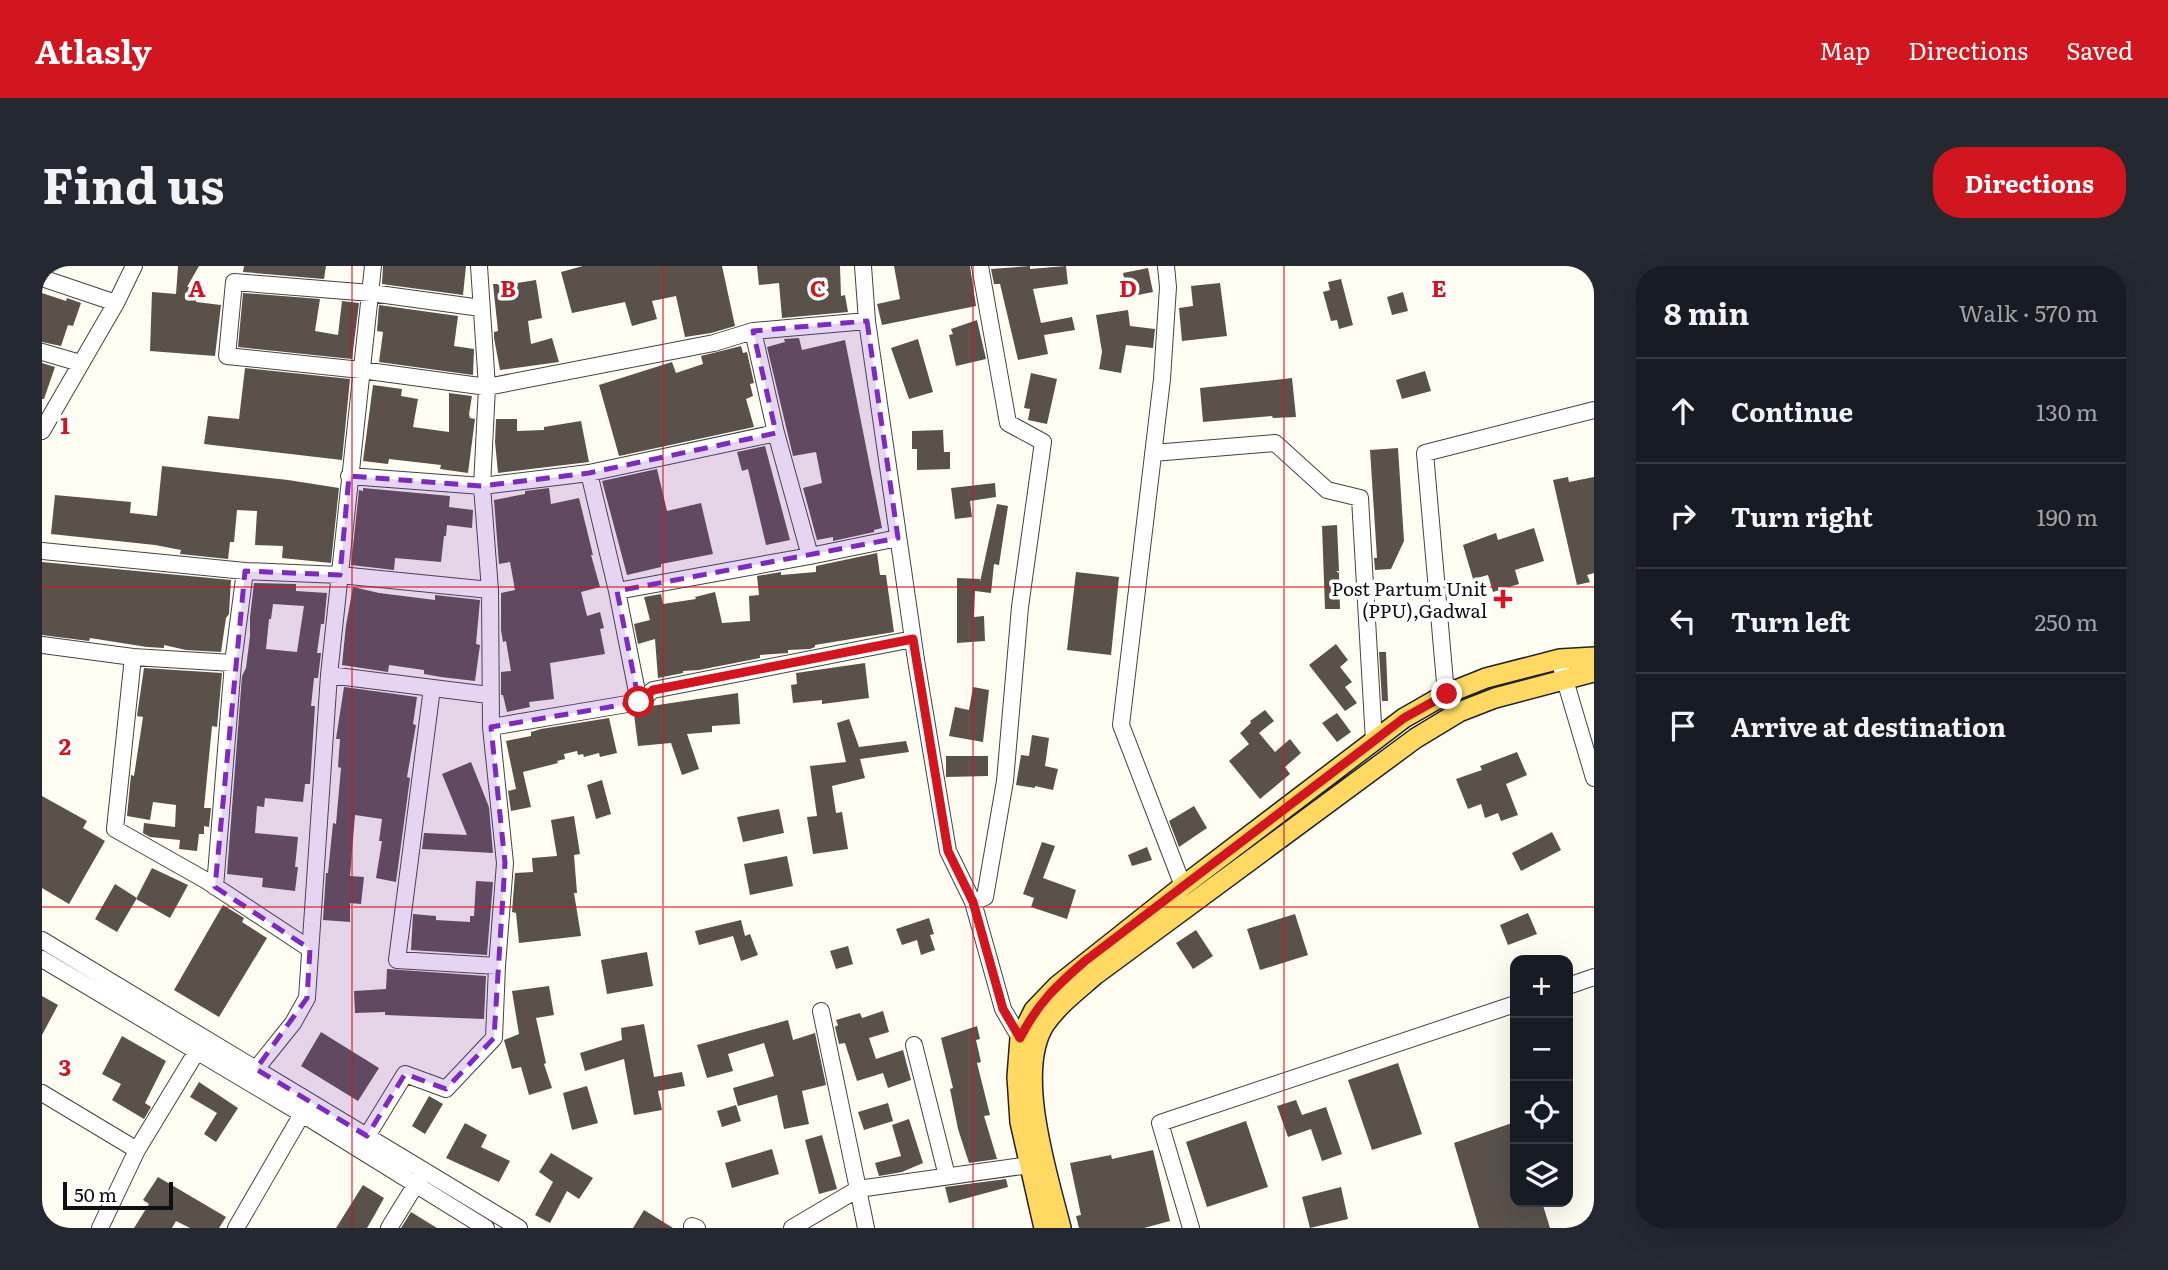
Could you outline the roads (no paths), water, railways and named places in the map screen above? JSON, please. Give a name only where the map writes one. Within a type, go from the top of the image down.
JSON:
[{"type":"main road","points":[[1044,1228],[1020,1122],[1017,1077],[1034,1010],[1056,986],[1404,718],[1447,694],[1486,678],[1560,659],[1594,657]]},
{"type":"main road","points":[[1061,1228],[1035,1119],[1028,1042],[1067,1000],[1095,975],[1416,738],[1459,712],[1495,698],[1594,672]]},
{"type":"street","points":[[42,431],[116,303],[134,266]]},
{"type":"street","points":[[256,1069],[293,1023],[307,998],[329,675],[373,266]]},
{"type":"street","points":[[367,1136],[405,1074],[446,1089],[494,1038],[505,863],[489,695],[490,590],[482,486],[487,387],[479,266]]},
{"type":"street","points":[[863,266],[867,321],[898,538],[948,851],[973,902],[1003,1009],[1028,1042]]},
{"type":"street","points":[[973,902],[985,897],[1004,781],[1020,607],[1043,442],[1009,423],[980,266]]},
{"type":"street","points":[[1166,266],[1167,300],[1153,453],[1121,725],[1183,886]]},
{"type":"street","points":[[42,278],[116,303]]},
{"type":"street","points":[[481,308],[371,293],[234,282],[227,356],[487,387],[714,343],[753,331],[867,321]]},
{"type":"street","points":[[753,331],[776,433],[810,556]]},
{"type":"street","points":[[42,352],[80,363]]},
{"type":"street","points":[[1447,694],[1425,453],[1594,410]]},
{"type":"street","points":[[349,476],[482,486],[589,473],[776,433]]},
{"type":"street","points":[[1153,453],[1275,443],[1327,490],[1360,498],[1374,741]]},
{"type":"street","points":[[589,473],[617,591],[639,702]]},
{"type":"street","points":[[617,591],[898,538]]},
{"type":"street","points":[[42,551],[245,571],[340,575],[490,590]]},
{"type":"street","points":[[215,887],[233,663],[245,571]]},
{"type":"street","points":[[491,727],[639,702],[653,690],[913,639]]},
{"type":"street","points":[[42,645],[133,657],[233,663]]},
{"type":"street","points":[[1594,651],[1560,659],[1564,681],[1594,778]]},
{"type":"street","points":[[133,657],[115,829],[215,887],[310,949]]},
{"type":"street","points":[[329,675],[489,695]]},
{"type":"street","points":[[1564,681],[1594,678]]},
{"type":"street","points":[[432,688],[397,960],[497,966]]},
{"type":"street","points":[[42,940],[367,1136],[486,1228]]},
{"type":"street","points":[[42,959],[302,1114],[519,1228]]},
{"type":"street","points":[[1573,984],[1594,977]]},
{"type":"street","points":[[1191,1228],[1160,1123],[1510,1006]]},
{"type":"street","points":[[821,1011],[866,1228]]},
{"type":"street","points":[[914,1045],[947,1176]]},
{"type":"street","points":[[100,1228],[137,1150],[197,1051]]},
{"type":"street","points":[[42,1093],[137,1150]]},
{"type":"street","points":[[236,1228],[302,1114]]},
{"type":"street","points":[[792,1228],[858,1189],[1029,1165]]},
{"type":"street","points":[[389,1228],[420,1178]]},
{"type":"place","name":"Post Partum Unit (PPU),Gadwal","points":[[1503,599]]}]
